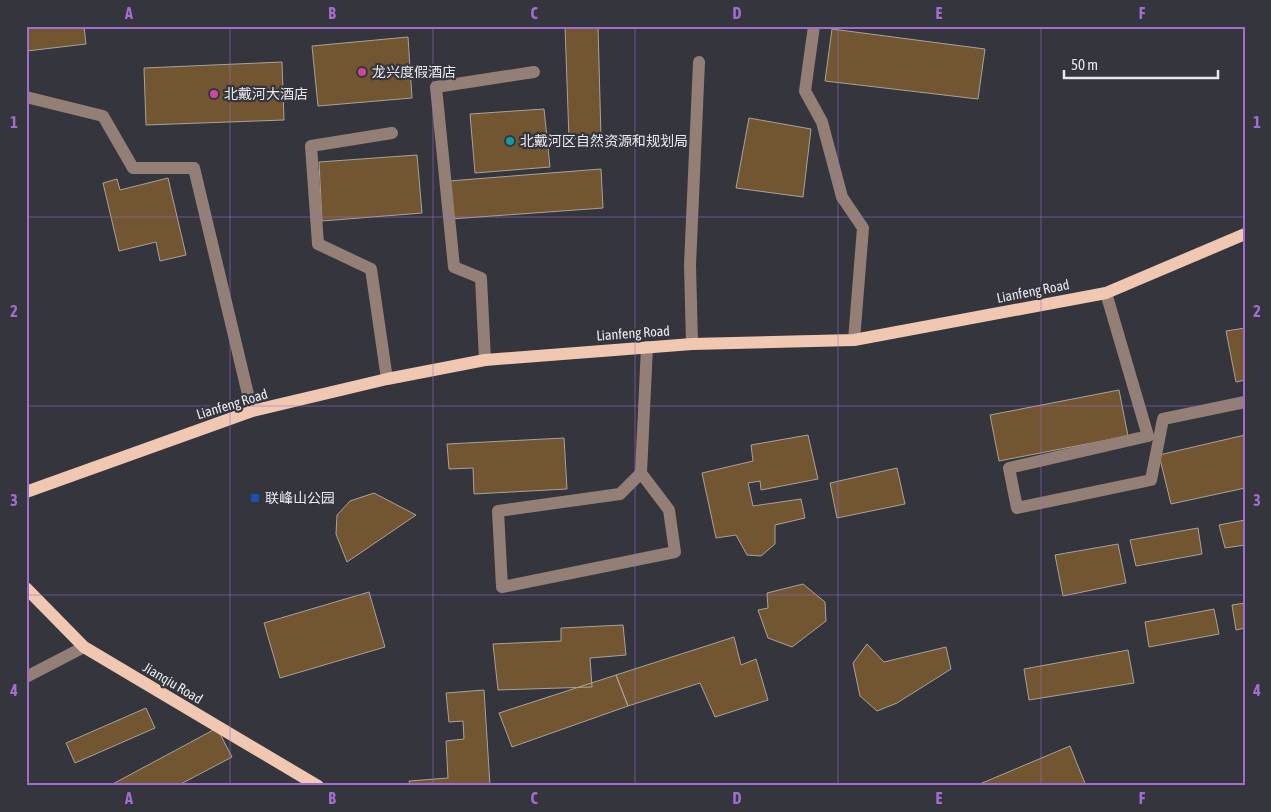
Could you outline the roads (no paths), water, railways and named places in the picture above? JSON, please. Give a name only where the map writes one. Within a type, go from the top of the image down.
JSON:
[{"type":"main road","name":"Lianfeng Road","points":[[26,492],[252,411],[387,379],[485,360],[692,344],[854,340],[1106,293],[1245,234]]},
{"type":"main road","name":"Jianqiu Road","points":[[26,588],[84,647],[318,786]]},
{"type":"street","points":[[814,26],[804,91],[822,122],[842,197],[863,228],[854,340]]},
{"type":"street","points":[[692,344],[690,265],[699,62]]},
{"type":"street","points":[[485,360],[481,278],[454,267],[436,87],[534,72]]},
{"type":"street","points":[[26,97],[103,116],[133,168],[194,168],[252,411]]},
{"type":"street","points":[[387,379],[371,269],[318,244],[311,146],[392,133]]},
{"type":"street","points":[[1106,293],[1148,436],[1008,468],[1017,508],[1151,480],[1163,419],[1245,402]]},
{"type":"street","points":[[641,473],[620,494],[498,511],[502,587],[675,552],[669,510],[641,473],[647,347]]},
{"type":"street","points":[[26,677],[84,647]]},
{"type":"place","name":"龙兴度假酒店","points":[[362,72]]},
{"type":"place","name":"北戴河大酒店","points":[[214,94]]},
{"type":"place","name":"北戴河区自然资源和规划局","points":[[510,141]]},
{"type":"place","name":"联峰山公园","points":[[255,498]]}]
